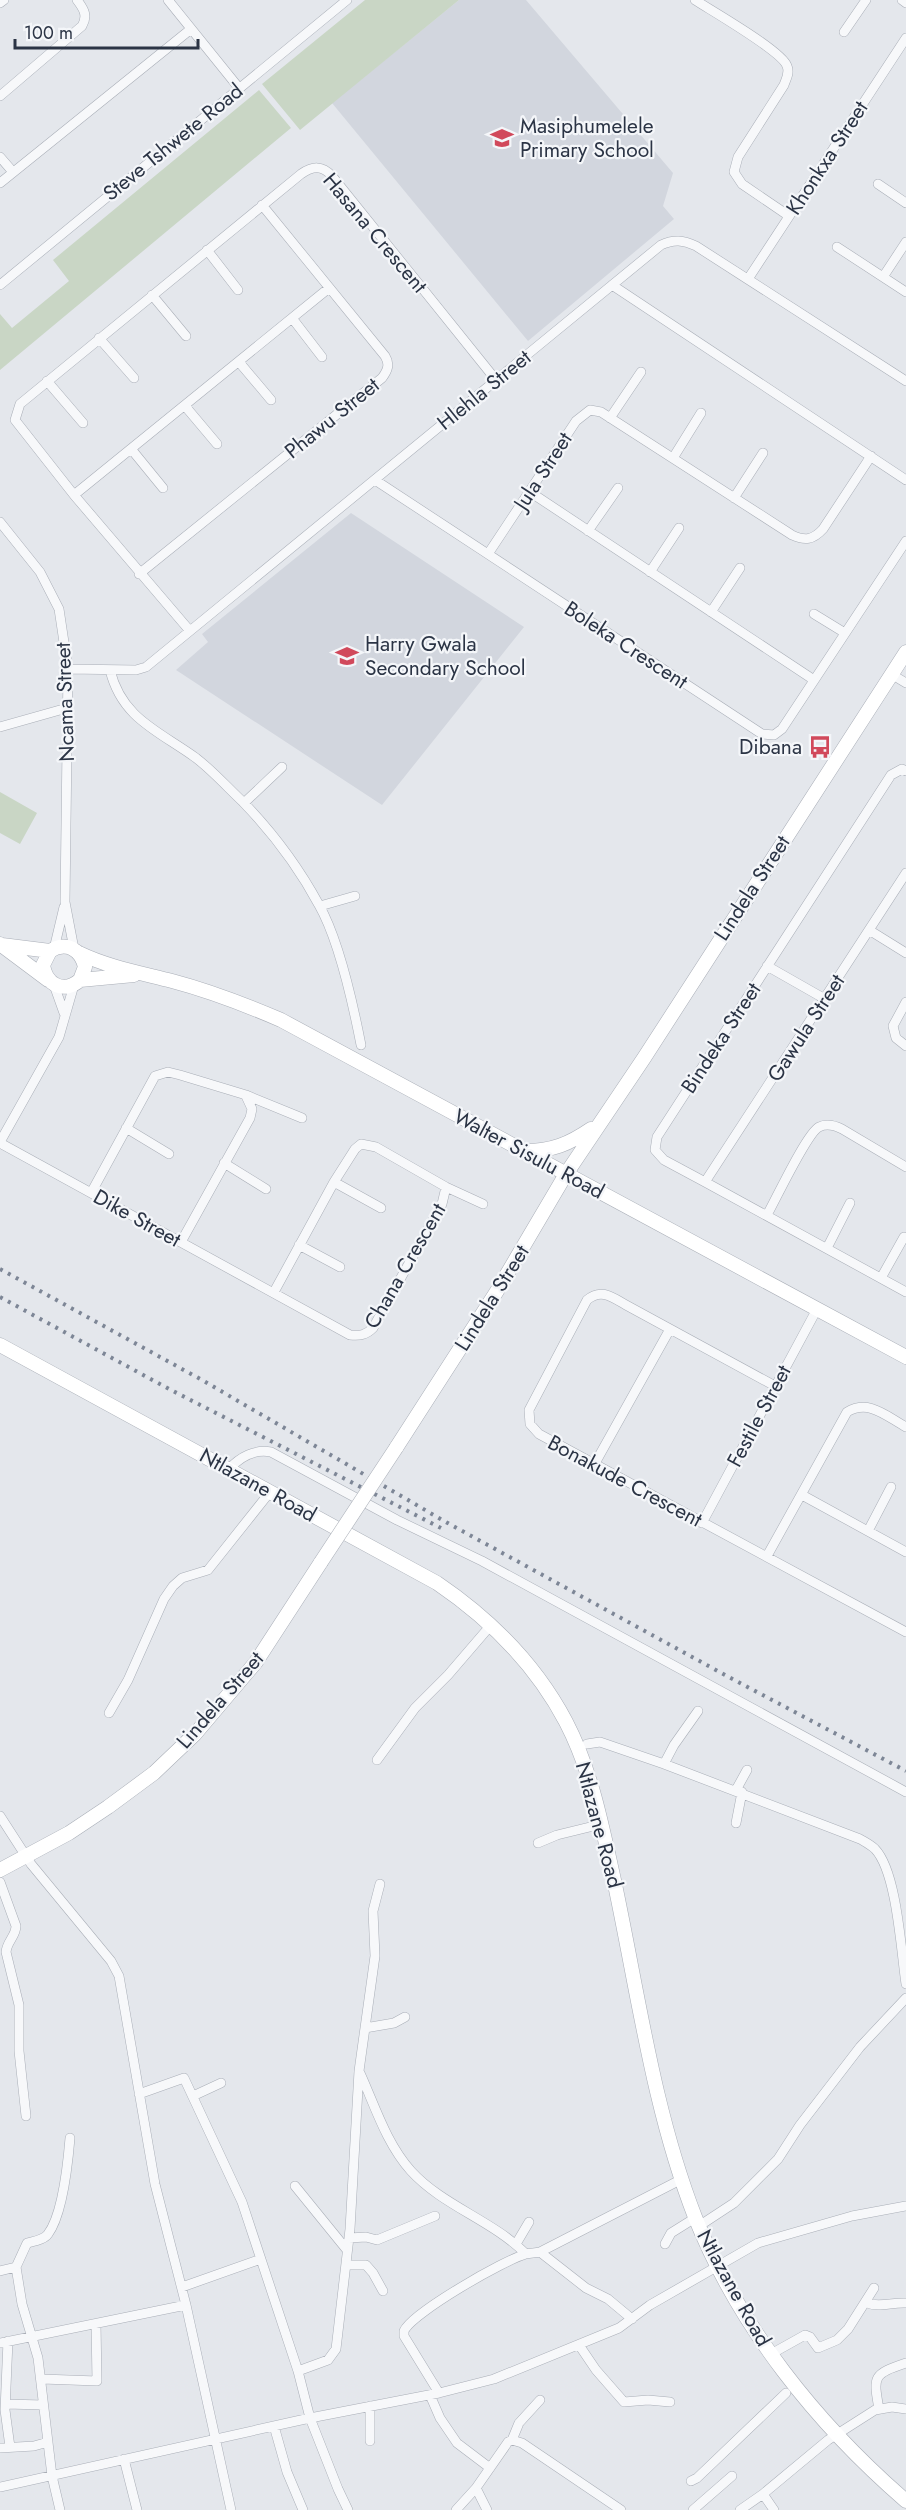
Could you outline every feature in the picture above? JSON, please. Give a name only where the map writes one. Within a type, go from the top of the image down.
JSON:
[{"type":"street","points":[[0,3],[4,0]]},
{"type":"street","points":[[0,96],[82,26],[85,21],[85,12],[77,0]]},
{"type":"street","points":[[168,0],[239,88]]},
{"type":"street","name":"Steve Tshwete Road","points":[[0,285],[347,0]]},
{"type":"street","points":[[695,0],[773,51],[787,66],[788,72],[784,85],[738,157],[734,172],[742,184],[789,216]]},
{"type":"street","points":[[844,32],[866,0]]},
{"type":"street","points":[[902,0],[906,3]]},
{"type":"street","points":[[0,183],[191,29]]},
{"type":"street","name":"Khonkxa Street","points":[[748,279],[906,38]]},
{"type":"street","points":[[0,157],[13,172]]},
{"type":"street","name":"Hasana Crescent","points":[[190,631],[74,495],[15,420],[20,404],[99,338],[262,205],[308,170],[318,167],[329,173],[496,380]]},
{"type":"street","points":[[879,184],[906,203]]},
{"type":"street","name":"Phawu Street","points":[[140,574],[385,374],[388,366],[385,356],[262,205]]},
{"type":"street","name":"Hlehla Street","points":[[68,669],[136,670],[146,667],[661,245],[677,240],[696,246],[906,381]]},
{"type":"street","points":[[883,278],[906,242]]},
{"type":"street","points":[[837,247],[906,292]]},
{"type":"street","points":[[207,250],[238,290]]},
{"type":"street","points":[[612,285],[906,480]]},
{"type":"street","points":[[74,495],[329,288]]},
{"type":"street","points":[[152,295],[186,336]]},
{"type":"street","points":[[292,318],[322,357]]},
{"type":"street","points":[[99,338],[134,378]]},
{"type":"street","points":[[239,362],[271,400]]},
{"type":"street","points":[[610,418],[641,372]]},
{"type":"street","points":[[47,381],[82,423]]},
{"type":"street","points":[[185,406],[217,444]]},
{"type":"street","name":"Jula Street","points":[[488,554],[580,417],[595,410],[792,535],[806,539],[813,538],[823,529],[871,456]]},
{"type":"street","points":[[673,458],[701,413]]},
{"type":"street","points":[[132,450],[163,488]]},
{"type":"street","points":[[734,498],[763,453]]},
{"type":"street","name":"Boleka Crescent","points":[[375,480],[762,735],[774,735],[782,729],[906,541]]},
{"type":"street","points":[[588,531],[618,488]]},
{"type":"street","points":[[530,492],[814,680]]},
{"type":"street","name":"Ncama Street","points":[[0,522],[40,572],[58,609],[68,669],[65,902],[76,951]]},
{"type":"street","points":[[650,572],[680,528]]},
{"type":"street","points":[[711,612],[740,568]]},
{"type":"street","points":[[814,614],[845,633]]},
{"type":"street","name":"Lindela Street","points":[[0,1870],[69,1833],[154,1773],[195,1734],[256,1662],[498,1291],[598,1124],[644,1058],[906,652]]},
{"type":"street","points":[[110,670],[115,690],[133,714],[198,760],[244,803],[281,847],[320,906],[335,943],[361,1045]]},
{"type":"street","points":[[891,674],[906,683]]},
{"type":"street","points":[[0,727],[67,708]]},
{"type":"street","points":[[244,803],[282,767]]},
{"type":"street","name":"Bindeka Street","points":[[906,771],[902,769],[891,775],[657,1137],[655,1150],[659,1155],[705,1182],[906,1292]]},
{"type":"street","name":"Gawula Street","points":[[705,1182],[906,873]]},
{"type":"street","points":[[320,906],[355,896]]},
{"type":"street","name":"Ncama Street","points":[[52,950],[65,902]]},
{"type":"street","points":[[869,930],[906,953]]},
{"type":"street","points":[[0,944],[52,950],[62,946],[76,951],[85,967],[64,1013],[58,1037],[0,1142]]},
{"type":"street","points":[[0,944],[51,983],[64,988],[77,983]]},
{"type":"street","points":[[52,950],[43,965],[64,1013]]},
{"type":"street","name":"Walter Sisulu Road","points":[[76,951],[94,960],[143,975],[173,981],[239,1002],[281,1020],[906,1358]]},
{"type":"street","points":[[767,966],[825,999]]},
{"type":"street","name":"Walter Sisulu Road","points":[[77,983],[143,975]]},
{"type":"street","points":[[906,1002],[893,1026],[896,1038],[906,1046]]},
{"type":"street","points":[[91,1193],[155,1076],[161,1072],[180,1075],[246,1095],[302,1118]]},
{"type":"street","points":[[182,1242],[250,1118],[252,1109],[246,1095]]},
{"type":"street","points":[[523,1151],[542,1151],[562,1146],[598,1124]]},
{"type":"street","points":[[767,1215],[811,1136],[822,1126],[834,1125],[906,1167]]},
{"type":"street","points":[[126,1128],[169,1154]]},
{"type":"street","name":"Dike Street","points":[[0,1142],[274,1292]]},
{"type":"street","name":"Chana Crescent","points":[[446,1186],[442,1204],[373,1328],[366,1335],[350,1335],[274,1292],[334,1182],[361,1144],[376,1147],[483,1204]]},
{"type":"street","points":[[224,1164],[266,1189]]},
{"type":"street","points":[[334,1182],[381,1208]]},
{"type":"street","points":[[827,1248],[850,1203]]},
{"type":"street","points":[[881,1278],[904,1237]]},
{"type":"street","points":[[300,1245],[340,1267]]},
{"type":"street","name":"Bonakude Crescent","points":[[775,1386],[604,1294],[593,1295],[587,1300],[529,1410],[529,1417],[532,1429],[539,1434],[906,1632]]},
{"type":"street","name":"Festile Street","points":[[702,1523],[817,1309]]},
{"type":"street","points":[[594,1465],[670,1329]]},
{"type":"street","name":"Ntlazane Road","points":[[0,1345],[437,1583],[461,1599],[491,1625],[515,1649],[541,1682],[566,1723],[586,1767],[602,1824],[662,2112],[697,2222],[740,2306],[801,2395],[837,2434],[906,2501]]},
{"type":"street","points":[[767,1556],[847,1412],[857,1406],[870,1407],[906,1427]]},
{"type":"street","points":[[229,1469],[235,1462],[250,1454],[261,1450],[272,1452],[397,1520],[482,1561],[906,1792]]},
{"type":"street","points":[[868,1531],[891,1487]]},
{"type":"street","points":[[109,1713],[128,1680],[172,1586],[182,1578],[208,1570],[270,1492]]},
{"type":"street","points":[[802,1496],[906,1552]]},
{"type":"street","points":[[377,1760],[415,1708],[448,1675],[491,1625]]},
{"type":"street","points":[[664,1764],[674,1745],[698,1711]]},
{"type":"street","points":[[587,1744],[600,1742],[739,1791],[860,1839],[875,1849],[884,1863],[892,1886],[906,1984]]},
{"type":"street","points":[[735,1823],[739,1791],[747,1770]]},
{"type":"street","points":[[0,1816],[25,1856],[111,1961],[119,1976],[155,2184],[182,2287],[231,2510]]},
{"type":"street","points":[[538,1844],[557,1835],[602,1824]]},
{"type":"street","points":[[0,1882],[16,1926],[6,1952],[19,2005],[19,2051],[26,2116]]},
{"type":"street","points":[[298,2371],[328,2360],[335,2352],[347,2265],[359,2071],[375,1956],[373,1911],[380,1884]]},
{"type":"street","points":[[665,2244],[671,2233],[734,2203],[778,2159],[800,2125],[860,2047],[906,1998]]},
{"type":"street","points":[[366,2028],[394,2023],[405,2017]]},
{"type":"street","points":[[359,2071],[387,2135],[410,2170],[446,2199],[516,2244],[526,2254]]},
{"type":"street","points":[[140,2094],[184,2078],[242,2202],[298,2371],[310,2418],[348,2510]]},
{"type":"street","points":[[193,2096],[221,2083]]},
{"type":"street","points":[[60,2510],[52,2476],[42,2379],[33,2336],[22,2304],[16,2267],[27,2243],[45,2237],[53,2224],[68,2172],[70,2138]]},
{"type":"street","points":[[490,2468],[457,2443],[440,2418],[434,2394],[404,2336],[406,2326],[463,2286],[526,2254],[540,2252],[682,2179]]},
{"type":"street","points":[[295,2186],[347,2250]]},
{"type":"street","points":[[0,2487],[310,2418],[434,2394],[494,2379],[619,2328],[650,2305],[758,2243],[852,2216],[906,2206]]},
{"type":"street","points":[[349,2238],[366,2236],[377,2240],[435,2216]]},
{"type":"street","points":[[516,2244],[529,2222]]},
{"type":"street","points":[[540,2252],[586,2288],[608,2299],[632,2319]]},
{"type":"street","points":[[182,2287],[261,2259]]},
{"type":"street","points":[[347,2265],[366,2265],[382,2291]]},
{"type":"street","points":[[0,2271],[16,2267]]},
{"type":"street","points":[[771,2354],[805,2335],[810,2337],[818,2348],[837,2340],[867,2303],[874,2288]]},
{"type":"street","points":[[867,2303],[873,2306],[894,2302],[906,2303]]},
{"type":"street","points":[[48,2442],[34,2446],[5,2447],[4,2342],[186,2305]]},
{"type":"street","points":[[42,2379],[97,2381],[96,2324]]},
{"type":"street","points":[[579,2345],[596,2370],[624,2403],[648,2400],[670,2402]]},
{"type":"street","points":[[879,2409],[874,2387],[876,2381],[891,2368],[906,2363]]},
{"type":"street","points":[[691,2481],[698,2478],[786,2393]]},
{"type":"street","points":[[456,2510],[476,2488],[512,2440],[519,2423],[540,2400]]},
{"type":"street","points":[[6,2404],[43,2405]]},
{"type":"street","points":[[370,2406],[370,2441]]},
{"type":"street","points":[[740,2510],[837,2434],[879,2409],[892,2407],[906,2409]]},
{"type":"street","points":[[274,2426],[287,2472],[303,2510]]},
{"type":"street","points":[[512,2440],[522,2443],[621,2510]]},
{"type":"street","points":[[124,2459],[137,2510]]},
{"type":"street","points":[[693,2510],[732,2476]]},
{"type":"street","points":[[476,2488],[487,2510]]},
{"type":"street","points":[[763,2494],[774,2510]]},
{"type":"shaded area","name":"Masiphumelele Primary School","points":[[459,0],[526,0],[673,173],[663,206],[674,219],[528,341],[332,103]]},
{"type":"shaded area","name":"Harry Gwala Secondary School","points":[[351,513],[524,627],[382,805],[176,670],[208,642],[202,634]]},
{"type":"green space","points":[[365,0],[459,0],[300,130],[262,84]]},
{"type":"green space","points":[[259,90],[291,128],[0,370],[0,314],[12,328],[69,281],[53,260]]},
{"type":"green space","points":[[0,792],[37,813],[20,844],[0,833]]},
{"type":"railway","points":[[0,1269],[202,1380],[444,1521],[906,1771]]},
{"type":"railway","points":[[0,1297],[169,1389],[441,1528]]},
{"type":"place","name":"Masiphumelele Primary School","points":[[502,138]]},
{"type":"place","name":"Harry Gwala Secondary School","points":[[347,656]]},
{"type":"place","name":"Dibana","points":[[820,747]]}]
